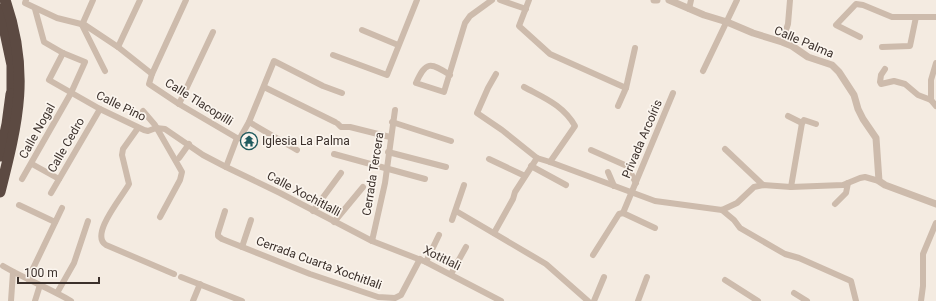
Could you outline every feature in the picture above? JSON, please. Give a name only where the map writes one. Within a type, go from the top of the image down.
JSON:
[{"type":"highway","points":[[0,186],[19,106],[20,83],[15,35],[1,0]]},
{"type":"highway","points":[[0,192],[16,126],[20,87],[18,51],[14,27],[5,0]]},
{"type":"highway","points":[[0,11],[7,36],[11,63],[10,104],[0,156]]},
{"type":"highway","points":[[0,11],[12,65],[11,115],[0,165]]},
{"type":"street","points":[[82,25],[93,0]]},
{"type":"street","points":[[118,47],[140,0]]},
{"type":"street","points":[[25,1],[35,9],[66,21],[85,25],[118,47],[152,74],[186,0]]},
{"type":"street","points":[[333,55],[387,75],[417,0]]},
{"type":"street","points":[[450,75],[441,69],[431,66],[426,67],[422,71],[416,83],[444,92],[450,75],[465,24],[470,16],[492,0]]},
{"type":"street","points":[[500,0],[526,9]]},
{"type":"street","points":[[529,0],[520,26],[550,54],[626,88]]},
{"type":"street","name":"Calle Palma","points":[[669,0],[752,33],[782,42],[792,46],[808,57],[832,65],[854,95],[863,119],[876,138],[879,182]]},
{"type":"street","points":[[689,9],[691,0]]},
{"type":"street","points":[[703,71],[737,0]]},
{"type":"street","points":[[782,42],[788,24],[790,0]]},
{"type":"street","points":[[860,37],[836,25],[856,4],[863,4],[892,16],[936,17]]},
{"type":"street","points":[[35,9],[44,42],[63,53]]},
{"type":"street","points":[[882,47],[910,46],[916,17]]},
{"type":"street","points":[[82,25],[105,71]]},
{"type":"street","points":[[362,30],[398,45]]},
{"type":"street","points":[[179,104],[213,32]]},
{"type":"street","points":[[618,106],[626,88],[635,48]]},
{"type":"street","name":"Calle Pino","points":[[63,53],[49,80],[100,109],[138,128],[148,131],[156,128],[165,129],[226,167]]},
{"type":"street","name":"Calle Nogal","points":[[22,179],[32,164],[71,93],[85,62],[63,53]]},
{"type":"street","points":[[226,167],[237,138],[240,138],[249,122],[274,61],[322,86],[342,93]]},
{"type":"street","points":[[931,100],[931,80],[936,63]]},
{"type":"street","points":[[885,69],[881,75],[881,84],[894,81],[905,84],[918,95],[931,100],[936,106]]},
{"type":"street","name":"Calle Tlacopilli","points":[[152,74],[149,84],[179,104],[237,138]]},
{"type":"street","points":[[496,74],[477,113],[502,130],[537,158],[655,201],[722,210],[734,220],[740,228],[785,254],[799,258],[851,281],[853,284],[856,301]]},
{"type":"street","points":[[264,87],[337,123],[341,127],[390,137]]},
{"type":"street","points":[[524,87],[561,108],[575,126],[550,162]]},
{"type":"street","name":"Privada Arcoíris","points":[[631,193],[673,93]]},
{"type":"street","name":"Calle Cedro","points":[[51,193],[100,109]]},
{"type":"street","name":"Cerrada Tercera","points":[[372,241],[385,183],[392,122],[395,110]]},
{"type":"street","points":[[143,111],[156,128],[182,172],[180,180],[160,218]]},
{"type":"street","points":[[788,116],[803,122],[816,124]]},
{"type":"street","points":[[249,122],[297,150]]},
{"type":"street","points":[[392,122],[451,141]]},
{"type":"street","points":[[791,187],[803,122]]},
{"type":"street","points":[[138,128],[123,149],[122,155],[129,184],[106,219],[103,226],[101,240],[106,246],[174,274]]},
{"type":"street","points":[[179,158],[189,144]]},
{"type":"street","points":[[725,149],[763,185]]},
{"type":"street","points":[[591,150],[627,166],[636,183]]},
{"type":"street","points":[[388,152],[446,167]]},
{"type":"street","points":[[334,154],[425,179]]},
{"type":"street","points":[[494,233],[506,214],[515,192],[537,158]]},
{"type":"street","points":[[489,159],[525,176]]},
{"type":"street","points":[[32,164],[59,179]]},
{"type":"street","points":[[531,166],[566,184]]},
{"type":"street","name":"Calle Xochitlalli","points":[[226,167],[280,193],[372,241]]},
{"type":"street","points":[[608,172],[614,186]]},
{"type":"street","points":[[313,211],[341,173]]},
{"type":"street","points":[[722,210],[737,203],[754,188],[763,185],[791,187],[843,185],[865,177],[885,186],[936,204]]},
{"type":"street","points":[[835,204],[846,193],[848,183]]},
{"type":"street","points":[[452,220],[464,184]]},
{"type":"street","points":[[334,222],[363,187]]},
{"type":"street","points":[[593,255],[619,214],[623,213],[631,193]]},
{"type":"street","points":[[19,205],[55,222]]},
{"type":"street","points":[[28,279],[62,208]]},
{"type":"street","name":"Cerrada Cuarta Xochitlali","points":[[225,211],[218,233],[218,236],[222,239],[310,274],[375,296],[389,298],[398,297],[401,295],[439,235]]},
{"type":"street","points":[[456,211],[546,264],[588,301]]},
{"type":"street","points":[[623,213],[655,228]]},
{"type":"street","points":[[242,246],[251,220]]},
{"type":"street","points":[[57,293],[74,263],[88,221]]},
{"type":"street","points":[[921,301],[923,286],[923,254],[936,223]]},
{"type":"street","name":"Xotitlali","points":[[372,241],[423,260],[451,274],[493,299],[501,301]]},
{"type":"street","points":[[451,274],[466,247]]},
{"type":"street","points":[[3,266],[12,272],[69,300]]},
{"type":"street","points":[[12,272],[12,301]]},
{"type":"street","points":[[181,276],[229,299],[242,301]]},
{"type":"street","points":[[594,301],[604,277]]},
{"type":"street","points":[[638,301],[647,277]]},
{"type":"street","points":[[725,280],[758,301]]},
{"type":"street","points":[[193,301],[200,284]]},
{"type":"street","points":[[34,301],[40,285]]},
{"type":"street","points":[[794,293],[806,301]]},
{"type":"place","name":"Iglesia La Palma","points":[[249,141]]}]
